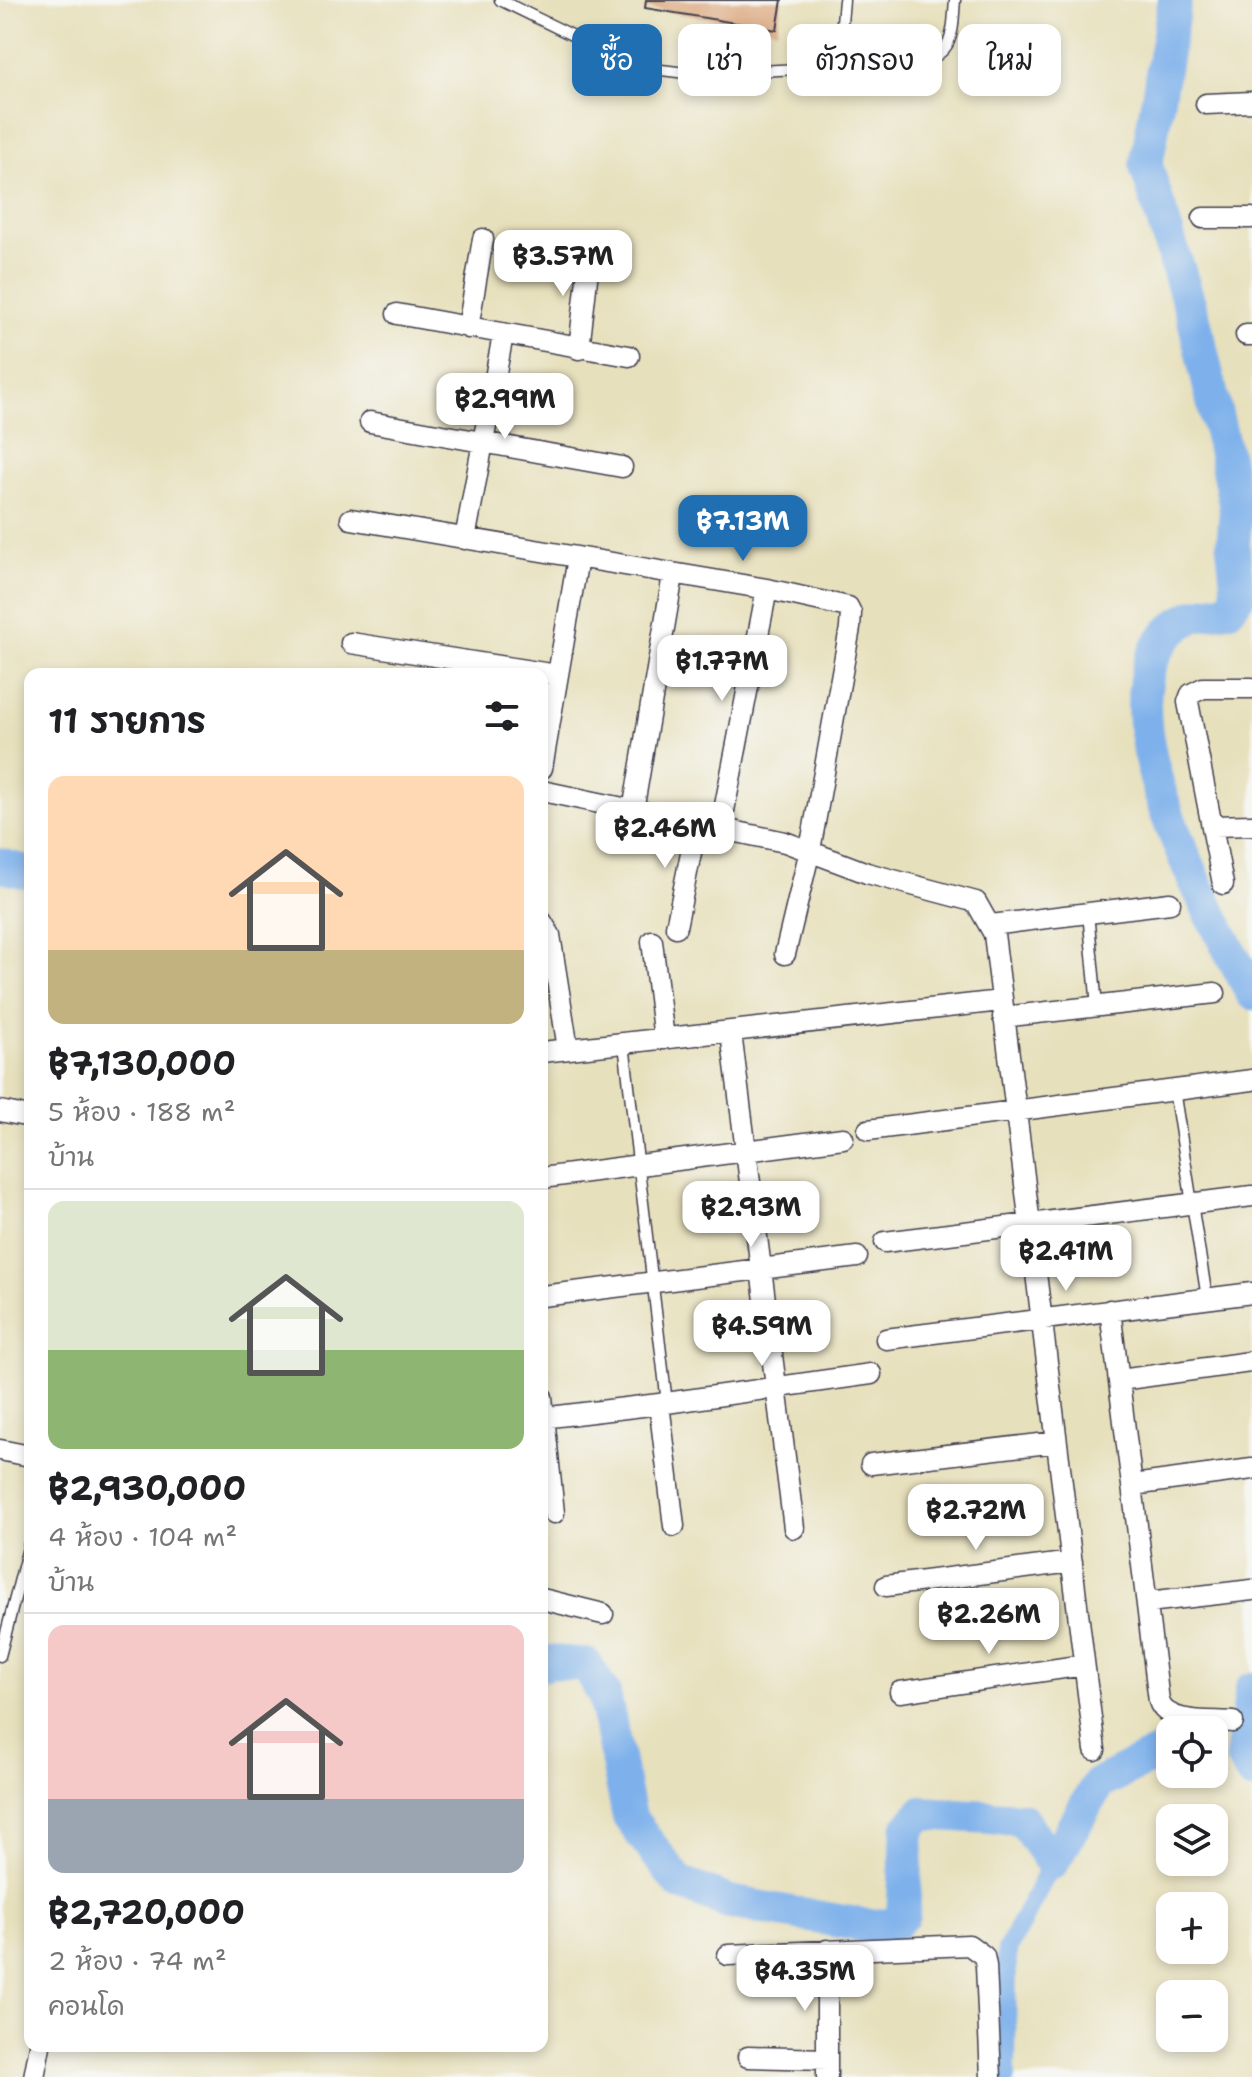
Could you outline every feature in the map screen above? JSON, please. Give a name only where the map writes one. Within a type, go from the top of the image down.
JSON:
[{"type":"street","points":[[1206,104],[1252,102]]},
{"type":"street","points":[[1203,218],[1252,218]]},
{"type":"street","points":[[468,328],[483,239]]},
{"type":"street","points":[[579,349],[590,252]]},
{"type":"street","points":[[397,314],[629,356]]},
{"type":"street","points":[[465,539],[503,335]]},
{"type":"street","points":[[370,422],[622,467]]},
{"type":"street","points":[[351,519],[767,589],[841,603],[851,613],[810,850],[785,954]]},
{"type":"street","points":[[548,731],[578,558]]},
{"type":"street","points":[[633,811],[673,575]]},
{"type":"street","points":[[721,826],[767,589]]},
{"type":"street","points":[[351,643],[512,668]]},
{"type":"street","points":[[548,674],[557,675]]},
{"type":"street","points":[[1223,884],[1188,702],[1191,694],[1203,688],[1252,688]]},
{"type":"street","points":[[548,792],[721,826],[810,850],[867,873],[976,902],[991,925],[1095,1750]]},
{"type":"street","points":[[676,927],[697,823]]},
{"type":"street","points":[[1212,826],[1252,825]]},
{"type":"street","points":[[991,925],[1170,903]]},
{"type":"street","points":[[548,932],[568,1049]]},
{"type":"street","points":[[652,941],[664,1039]]},
{"type":"street","points":[[548,1051],[1002,1009],[1097,1006],[1215,993]]},
{"type":"street","points":[[731,1033],[794,1528]]},
{"type":"street","points":[[868,1130],[1252,1080]]},
{"type":"street","points":[[0,1111],[24,1116]]},
{"type":"street","points":[[548,1177],[843,1138]]},
{"type":"street","points":[[885,1242],[1252,1196]]},
{"type":"street","points":[[548,1295],[857,1257]]},
{"type":"street","points":[[886,1339],[1252,1293]]},
{"type":"street","points":[[1110,1310],[1161,1708],[1173,1716],[1233,1722]]},
{"type":"street","points":[[1120,1380],[1250,1362]]},
{"type":"street","points":[[548,1411],[663,1403],[871,1374]]},
{"type":"street","points":[[663,1403],[674,1526]]},
{"type":"street","points":[[871,1464],[1056,1442]]},
{"type":"street","points":[[0,1450],[24,1455]]},
{"type":"street","points":[[548,1457],[554,1513]]},
{"type":"street","points":[[1133,1485],[1252,1469]]},
{"type":"street","points":[[886,1586],[1072,1562]]},
{"type":"street","points":[[1148,1602],[1252,1590]]},
{"type":"street","points":[[548,1600],[603,1614]]},
{"type":"street","points":[[900,1692],[1084,1665]]},
{"type":"street","points":[[728,1955],[959,1943],[979,1950],[986,1966],[991,2077]]},
{"type":"street","points":[[748,2057],[827,2068],[827,1950]]},
{"type":"street","points":[[34,2077],[39,2052]]},
{"type":"lane","points":[[500,0],[637,67],[694,74],[787,69]]},
{"type":"lane","points":[[842,24],[844,0]]},
{"type":"lane","points":[[942,52],[951,40],[955,0]]},
{"type":"lane","points":[[1088,913],[1097,1006]]},
{"type":"lane","points":[[624,1044],[663,1403]]},
{"type":"lane","points":[[1174,1090],[1207,1298]]},
{"type":"lane","points":[[0,1656],[24,1563]]},
{"type":"building","points":[[646,0],[782,0],[777,30],[771,29],[771,24],[741,24],[645,8]]},
{"type":"waterway","points":[[1175,0],[1146,166],[1195,323],[1226,458],[1236,509],[1233,546],[1238,596],[1228,609],[1192,617],[1158,647],[1145,689],[1147,741],[1162,798],[1184,855],[1252,993]]},
{"type":"waterway","points":[[0,865],[24,871]]},
{"type":"waterway","points":[[548,1663],[586,1665],[604,1694],[629,1817],[679,1883],[729,1902],[868,1926],[893,1925],[903,1915],[908,1829],[922,1813],[1022,1819],[1052,1863],[1098,1784],[1156,1754]]},
{"type":"waterway","points":[[1252,1689],[1242,1757],[1252,1774]]},
{"type":"waterway","points":[[1006,2077],[1007,1950],[1052,1863]]}]
